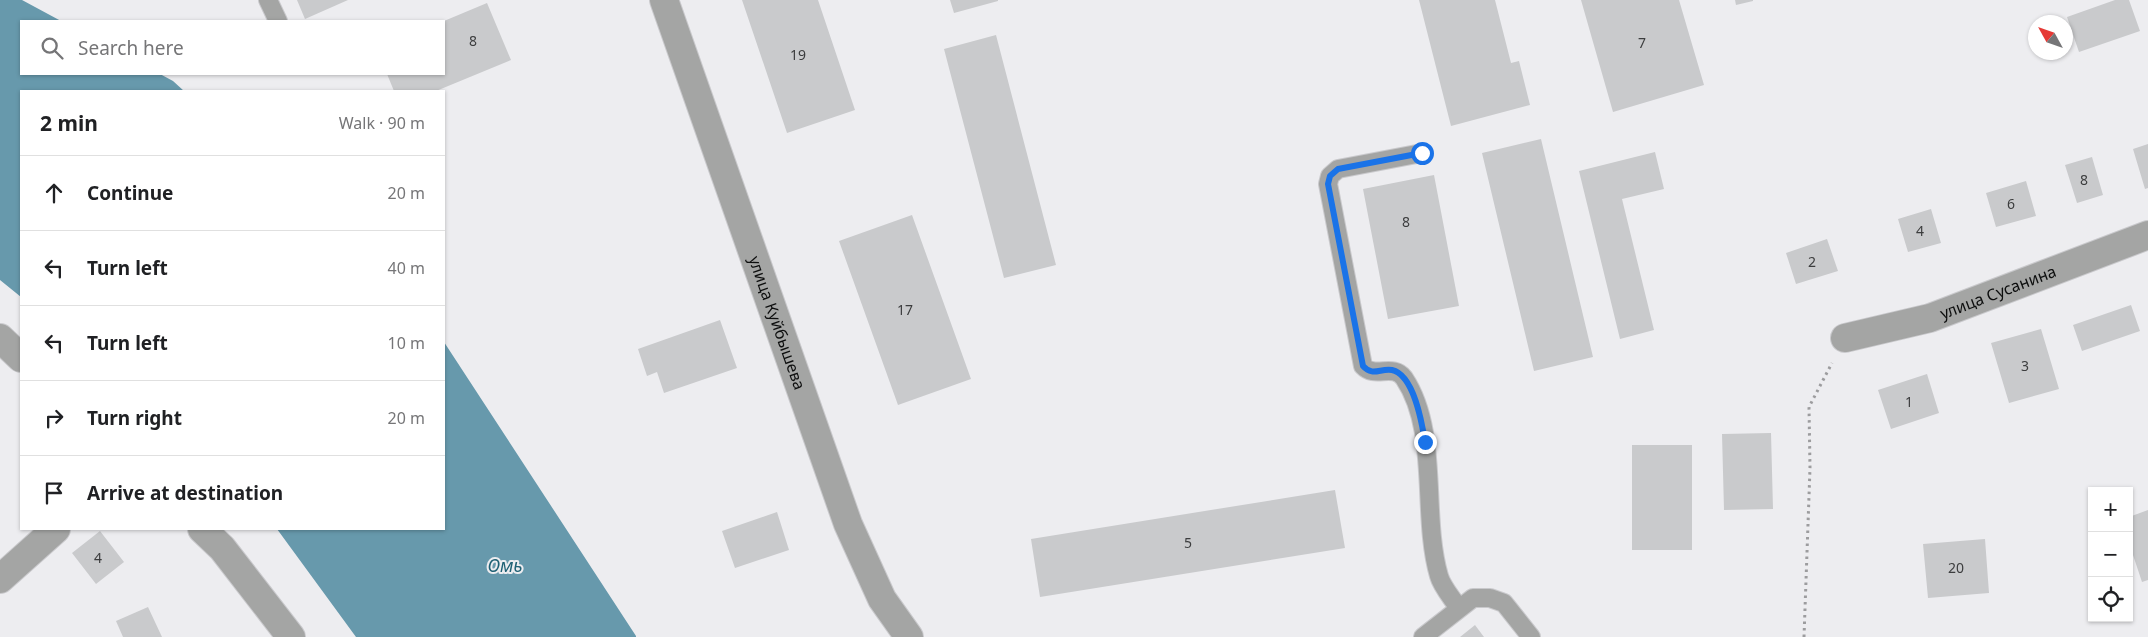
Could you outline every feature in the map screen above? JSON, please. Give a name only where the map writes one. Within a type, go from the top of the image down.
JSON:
[{"type":"street","name":"улица Куйбышева","points":[[664,0],[848,524],[882,599],[909,637]]},
{"type":"street","name":"улица Сусанина","points":[[1846,338],[1930,318],[2148,235]]},
{"type":"street","points":[[0,338],[20,357]]},
{"type":"street","points":[[0,579],[55,530]]},
{"type":"street","points":[[203,530],[222,548],[291,637]]},
{"type":"lane","points":[[268,0],[278,20]]},
{"type":"lane","points":[[1422,153],[1338,169],[1330,176],[1328,184],[1363,366],[1368,371],[1374,373],[1390,370],[1397,372],[1403,377],[1418,406],[1425,442],[1429,518],[1439,578],[1460,609]]},
{"type":"lane","points":[[1423,637],[1473,598],[1490,598],[1504,603],[1531,637]]},
{"type":"path","points":[[1804,637],[1810,468],[1809,407],[1846,338]]},
{"type":"water","points":[[0,0],[22,0],[59,20],[20,20],[20,75],[162,75],[173,81],[183,90],[20,90],[20,296],[0,280]]},
{"type":"water","name":"Омь","points":[[445,344],[636,637],[356,637],[278,530],[445,530]]},
{"type":"building","points":[[297,0],[348,0],[305,19]]},
{"type":"building","points":[[742,0],[818,0],[855,110],[787,133]]},
{"type":"building","points":[[950,0],[998,0],[998,1],[954,13]]},
{"type":"building","points":[[1419,0],[1495,0],[1511,63],[1519,61],[1530,105],[1451,126]]},
{"type":"building","points":[[1581,0],[1679,0],[1704,85],[1613,112]]},
{"type":"building","points":[[1735,0],[1753,0],[1753,1],[1736,5]]},
{"type":"building","points":[[2115,0],[2129,0],[2140,31],[2079,52],[2073,34],[2073,15]]},
{"type":"building","points":[[487,3],[511,60],[438,90],[394,90],[387,75],[445,75],[445,21]]},
{"type":"building","points":[[996,35],[1056,265],[1004,278],[944,49]]},
{"type":"building","points":[[1541,139],[1593,357],[1534,371],[1482,153]]},
{"type":"building","points":[[2148,144],[2148,188],[2145,189],[2133,149]]},
{"type":"building","points":[[1655,152],[1664,189],[1622,199],[1654,330],[1620,339],[1579,171]]},
{"type":"building","points":[[2092,157],[2103,195],[2077,203],[2065,165]]},
{"type":"building","points":[[1434,175],[1459,306],[1388,319],[1363,189]]},
{"type":"building","points":[[2026,181],[2036,216],[1996,227],[1986,193]]},
{"type":"building","points":[[1931,209],[1941,243],[1908,252],[1898,219]]},
{"type":"building","points":[[912,215],[971,379],[898,405],[839,241]]},
{"type":"building","points":[[1827,239],[1838,271],[1796,284],[1786,253]]},
{"type":"building","points":[[2131,305],[2140,331],[2082,351],[2073,325]]},
{"type":"building","points":[[720,320],[737,368],[664,393],[657,372],[647,376],[638,349]]},
{"type":"building","points":[[2041,329],[2059,389],[2009,403],[1991,343]]},
{"type":"building","points":[[1927,374],[1939,413],[1891,429],[1878,390]]},
{"type":"building","points":[[1771,433],[1773,509],[1724,510],[1722,434]]},
{"type":"building","points":[[1632,445],[1692,445],[1692,550],[1632,550]]},
{"type":"building","points":[[1335,490],[1345,548],[1040,597],[1031,539]]},
{"type":"building","points":[[2148,510],[2148,580],[2142,582],[2133,555],[2133,516]]},
{"type":"building","points":[[777,512],[789,550],[735,568],[722,531]]},
{"type":"building","points":[[100,531],[124,562],[96,584],[72,553]]},
{"type":"building","points":[[1985,539],[1989,593],[1928,598],[1923,544]]},
{"type":"building","points":[[148,607],[162,637],[123,637],[116,621]]},
{"type":"building","points":[[1475,625],[1484,637],[1460,637]]},
{"type":"route","points":[[1422,153],[1338,169],[1330,176],[1328,184],[1363,366],[1368,371],[1374,373],[1390,370],[1397,372],[1403,377],[1418,406],[1425,442]]}]
